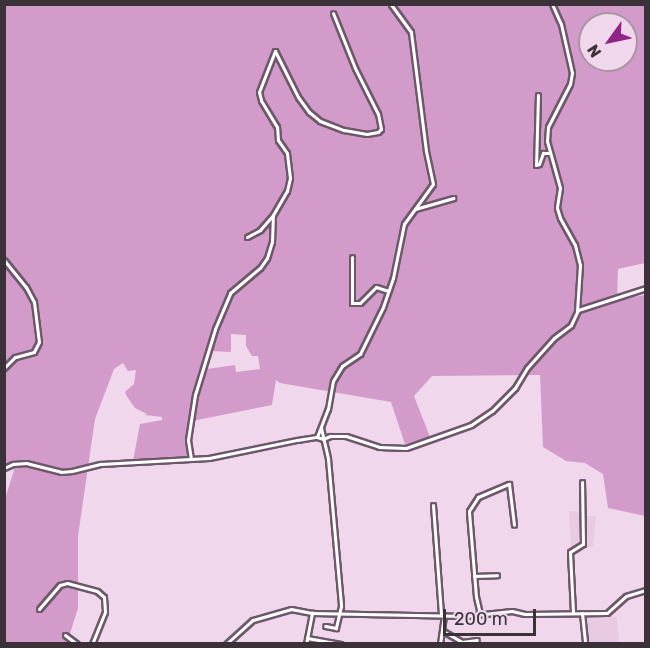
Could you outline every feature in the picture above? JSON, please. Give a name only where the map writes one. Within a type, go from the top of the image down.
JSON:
[{"type":"street","points":[[317,437],[328,409],[333,381],[342,366],[360,354],[388,292],[404,224],[432,189],[432,175],[426,151],[411,32],[391,4]]},
{"type":"street","points":[[4,468],[26,463],[61,472],[101,464],[225,456],[317,437],[323,439],[330,435],[346,436],[379,447],[406,448],[477,422],[515,388],[527,368],[554,338],[571,325],[577,312],[580,265],[575,245],[557,208],[560,189],[549,153],[548,127],[570,84],[572,73],[561,24],[552,4]]},
{"type":"street","points":[[247,237],[260,230],[273,214],[287,191],[290,178],[287,153],[278,140],[277,127],[261,100],[260,92],[275,51],[298,97],[309,112],[320,121],[344,130],[367,134],[378,132],[381,129],[378,114],[355,68],[333,13]]},
{"type":"street","points":[[538,94],[536,165],[543,153],[549,153]]},
{"type":"street","points":[[414,210],[453,198]]},
{"type":"street","points":[[191,459],[188,440],[195,396],[215,329],[230,294],[260,268],[267,258],[272,242],[273,214]]},
{"type":"street","points":[[352,257],[352,303],[360,303],[376,287],[387,289],[388,292]]},
{"type":"street","points":[[4,260],[26,286],[34,302],[39,342],[34,352],[15,357],[4,368]]},
{"type":"street","points":[[577,312],[645,288]]},
{"type":"street","points":[[321,427],[327,459],[341,606],[336,628],[325,626]]},
{"type":"street","points":[[573,612],[570,552],[583,544],[582,482]]},
{"type":"street","points":[[480,614],[469,518],[478,497],[509,484],[514,525]]},
{"type":"street","points":[[433,505],[443,615],[440,644]]},
{"type":"street","points":[[474,576],[497,575]]},
{"type":"street","points":[[39,609],[55,589],[68,583],[97,591],[104,597],[105,612],[92,644]]},
{"type":"street","points":[[226,644],[263,615],[291,609],[312,613],[443,615],[512,610],[527,614],[607,613],[627,596],[645,590]]},
{"type":"street","points":[[582,612],[585,644]]},
{"type":"street","points":[[306,644],[312,613]]},
{"type":"street","points":[[443,631],[462,642],[477,640]]},
{"type":"street","points":[[65,635],[77,644]]},
{"type":"street","points":[[307,638],[340,644]]},
{"type":"shaded area","points":[[4,5],[645,5],[645,263],[618,269],[617,300],[645,295],[645,516],[608,508],[603,474],[585,463],[566,461],[543,447],[540,375],[432,376],[414,396],[430,437],[405,444],[391,402],[280,383],[276,380],[272,405],[192,421],[196,395],[207,369],[235,365],[236,372],[260,369],[258,356],[252,356],[246,346],[246,335],[231,334],[231,352],[210,351],[219,321],[217,319],[193,404],[188,427],[190,453],[187,457],[133,461],[140,424],[162,420],[162,417],[145,415],[147,414],[135,408],[126,395],[125,392],[134,384],[136,370],[128,371],[123,363],[114,369],[95,419],[78,536],[78,608],[67,643],[5,643],[5,499],[15,467],[5,470]]},
{"type":"shaded area","points":[[569,511],[583,512],[584,516],[596,516],[593,547],[571,549]]},
{"type":"shaded area","points":[[584,614],[617,617],[619,643],[586,643]]}]
